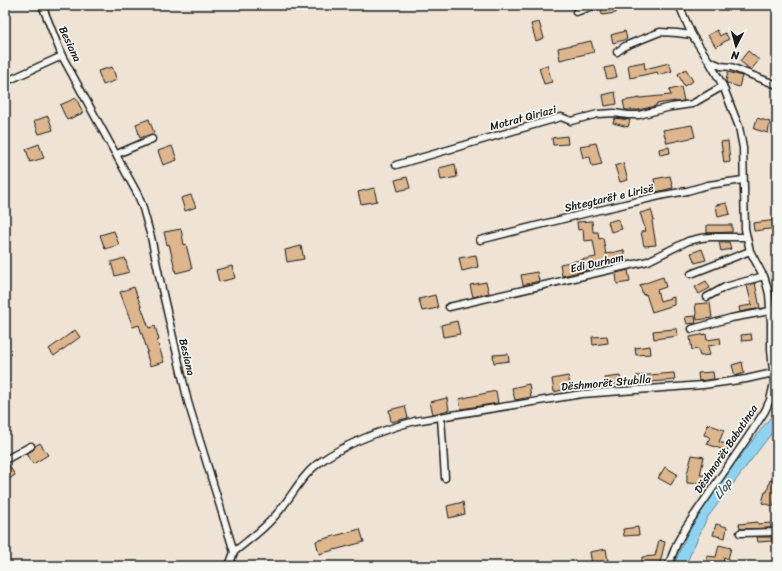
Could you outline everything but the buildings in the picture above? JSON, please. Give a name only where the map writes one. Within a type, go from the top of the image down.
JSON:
[{"type":"street","name":"Besiana","points":[[42,5],[62,56],[138,192],[151,237],[181,379],[234,552]]},
{"type":"street","points":[[576,12],[597,5]]},
{"type":"street","name":"Dëshmorët Babatinca","points":[[668,566],[677,543],[686,527],[765,411],[774,383],[769,294],[764,276],[750,251],[746,237],[743,148],[738,127],[723,86],[710,62],[692,35],[679,5]]},
{"type":"street","points":[[617,52],[625,46],[660,32],[678,32],[692,35]]},
{"type":"street","points":[[5,82],[62,56]]},
{"type":"street","points":[[710,62],[721,66],[731,66],[777,85]]},
{"type":"street","name":"Motrat Qiriazi","points":[[396,164],[560,117],[571,121],[598,114],[614,113],[635,116],[671,107],[686,106],[697,102],[723,86]]},
{"type":"street","points":[[117,154],[152,139]]},
{"type":"street","name":"Shtegtarët e Lirisë","points":[[480,240],[664,195],[687,192],[708,184],[743,180]]},
{"type":"street","name":"Edi Durham","points":[[449,307],[648,261],[688,242],[701,238],[746,237]]},
{"type":"street","points":[[691,274],[750,251]]},
{"type":"street","points":[[707,297],[725,287],[764,276]]},
{"type":"street","points":[[692,329],[731,318],[770,311]]},
{"type":"street","name":"Dëshmorët Stublla","points":[[234,552],[274,518],[302,481],[320,462],[359,441],[391,428],[415,421],[582,394],[704,385],[746,379],[773,373]]},
{"type":"street","points":[[441,417],[445,478]]},
{"type":"street","points":[[5,460],[31,446]]},
{"type":"street","points":[[740,533],[777,532]]},
{"type":"street","points":[[229,566],[234,552]]},
{"type":"water","name":"Llap","points":[[777,409],[777,426],[707,518],[685,566],[674,566],[687,535],[704,507]]}]
